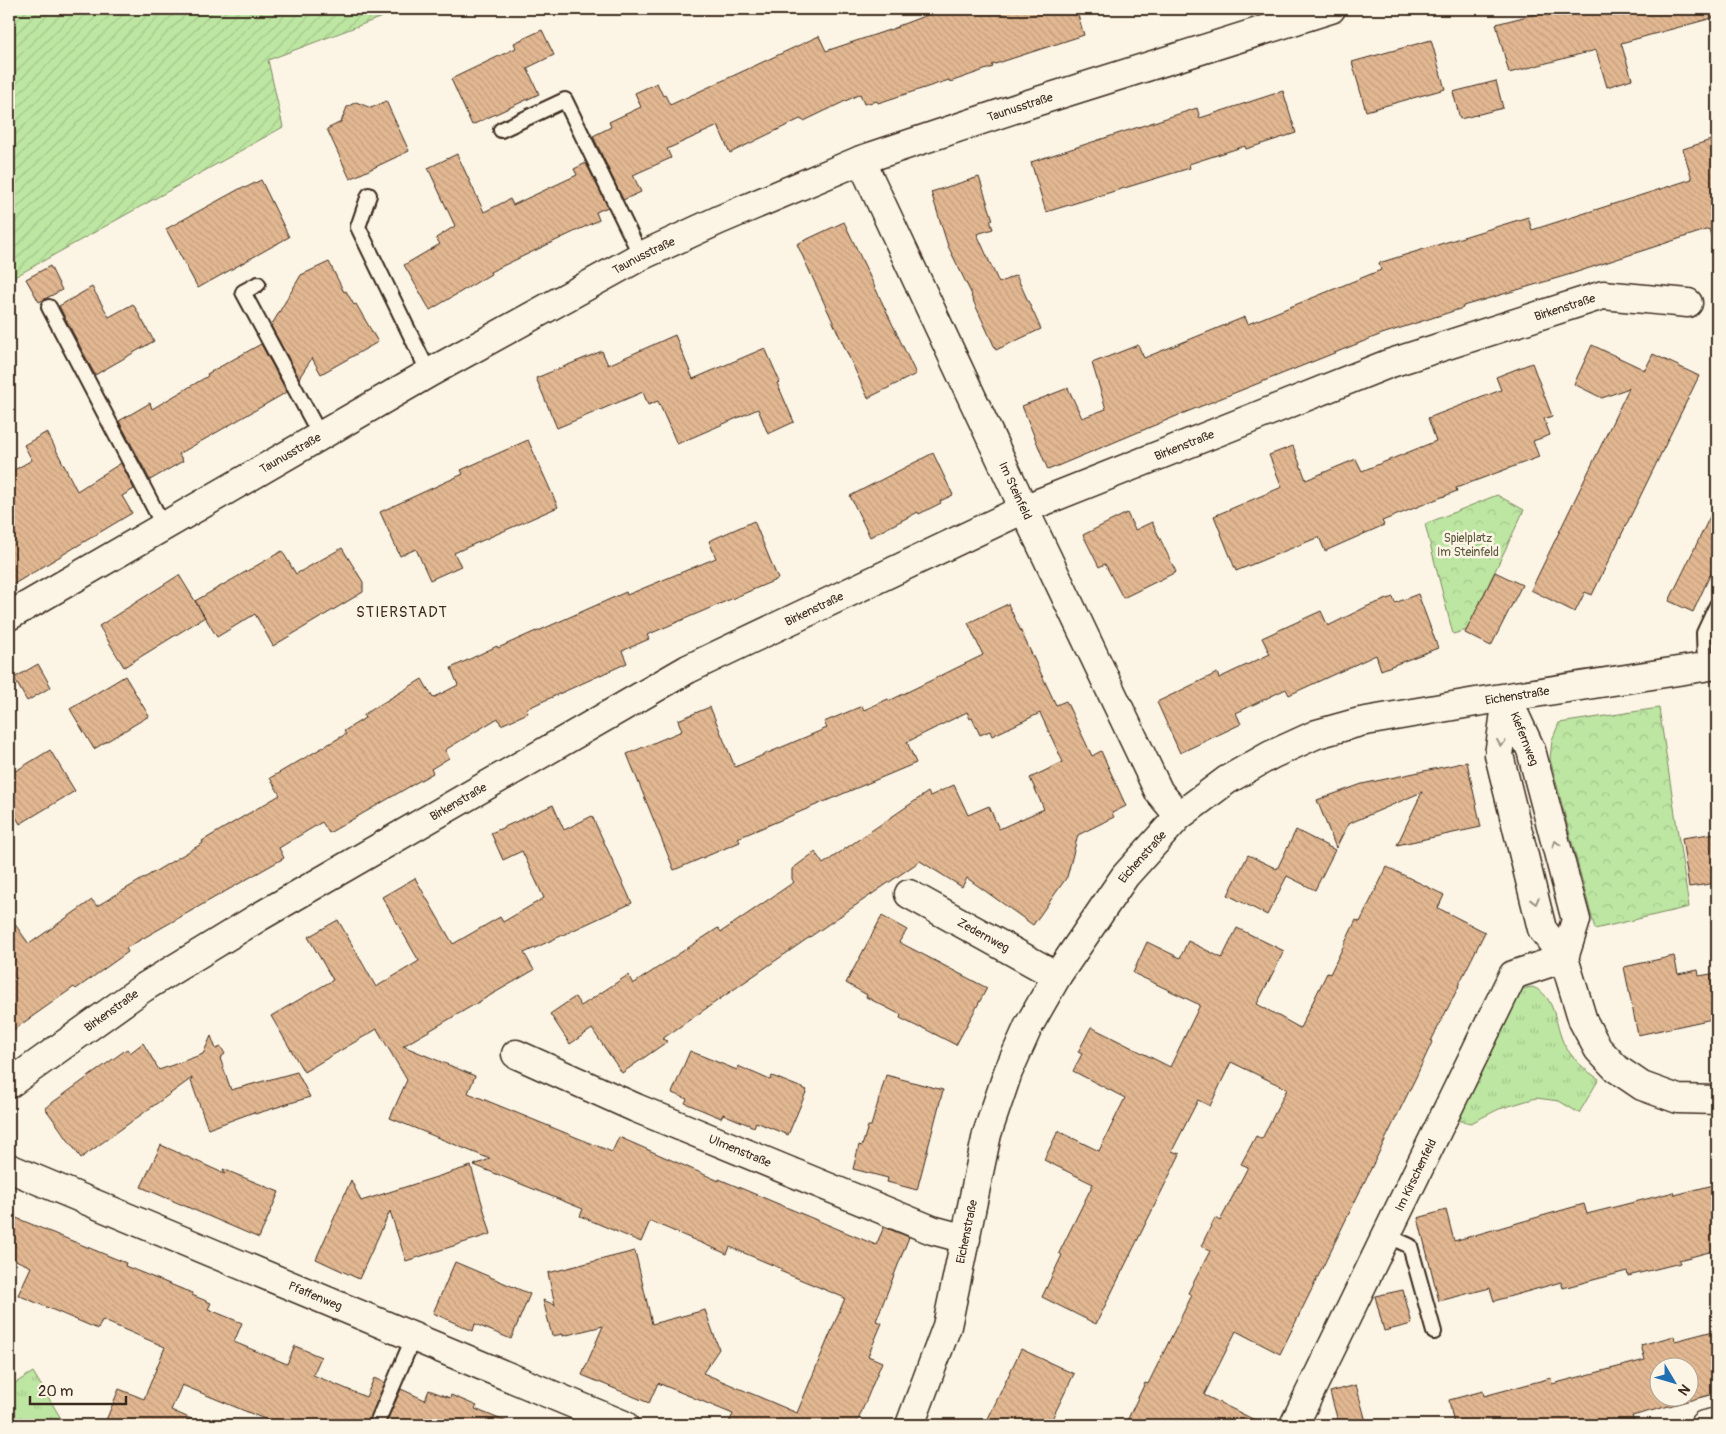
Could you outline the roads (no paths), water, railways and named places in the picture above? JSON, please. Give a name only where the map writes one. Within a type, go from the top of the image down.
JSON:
[{"type":"street","name":"Taunusstraße","points":[[9,616],[163,525],[429,373],[641,256],[719,220],[861,160],[1032,103],[1331,9]]},
{"type":"street","name":"Im Steinfeld","points":[[861,160],[1158,792],[1179,816]]},
{"type":"street","name":"Birkenstraße","points":[[9,1084],[143,988],[259,917],[688,669],[1024,509],[1388,364],[1603,295],[1688,303]]},
{"type":"street","name":"Eichenstraße","points":[[910,1425],[947,1326],[987,1134],[1008,1072],[1030,1025],[1057,976],[1125,876],[1179,816],[1227,780],[1271,755],[1317,734],[1360,722],[1711,666]]},
{"type":"street","name":"Kiefernweg","points":[[1507,698],[1531,750],[1576,920],[1564,958]]},
{"type":"street","name":"Zedernweg","points":[[909,894],[1057,976]]},
{"type":"street","points":[[1564,958],[1583,1021],[1598,1049],[1617,1069],[1642,1086],[1678,1099],[1717,1100]]},
{"type":"street","name":"Im Kirschenfeld","points":[[1298,1424],[1386,1235],[1513,975],[1564,958]]},
{"type":"street","name":"Ulmenstraße","points":[[516,1054],[636,1108],[923,1227],[966,1239]]},
{"type":"street","name":"Pfaffenweg","points":[[9,1168],[624,1425]]},
{"type":"street","points":[[1704,1425],[1717,1422]]},
{"type":"lane","points":[[501,130],[565,100],[641,256]]},
{"type":"lane","points":[[369,195],[358,227],[429,373]]},
{"type":"lane","points":[[258,284],[244,292],[320,435]]},
{"type":"lane","points":[[49,307],[163,525]]},
{"type":"lane","points":[[1711,666],[1704,633],[1717,605]]},
{"type":"lane","points":[[1386,1235],[1410,1246],[1434,1332]]},
{"type":"lane","points":[[376,1425],[414,1336]]},
{"type":"district","name":"STIERSTADT","points":[[402,612]]},
{"type":"park label","name":"Spielplatz Im Steinfeld","points":[[1468,545]]}]
